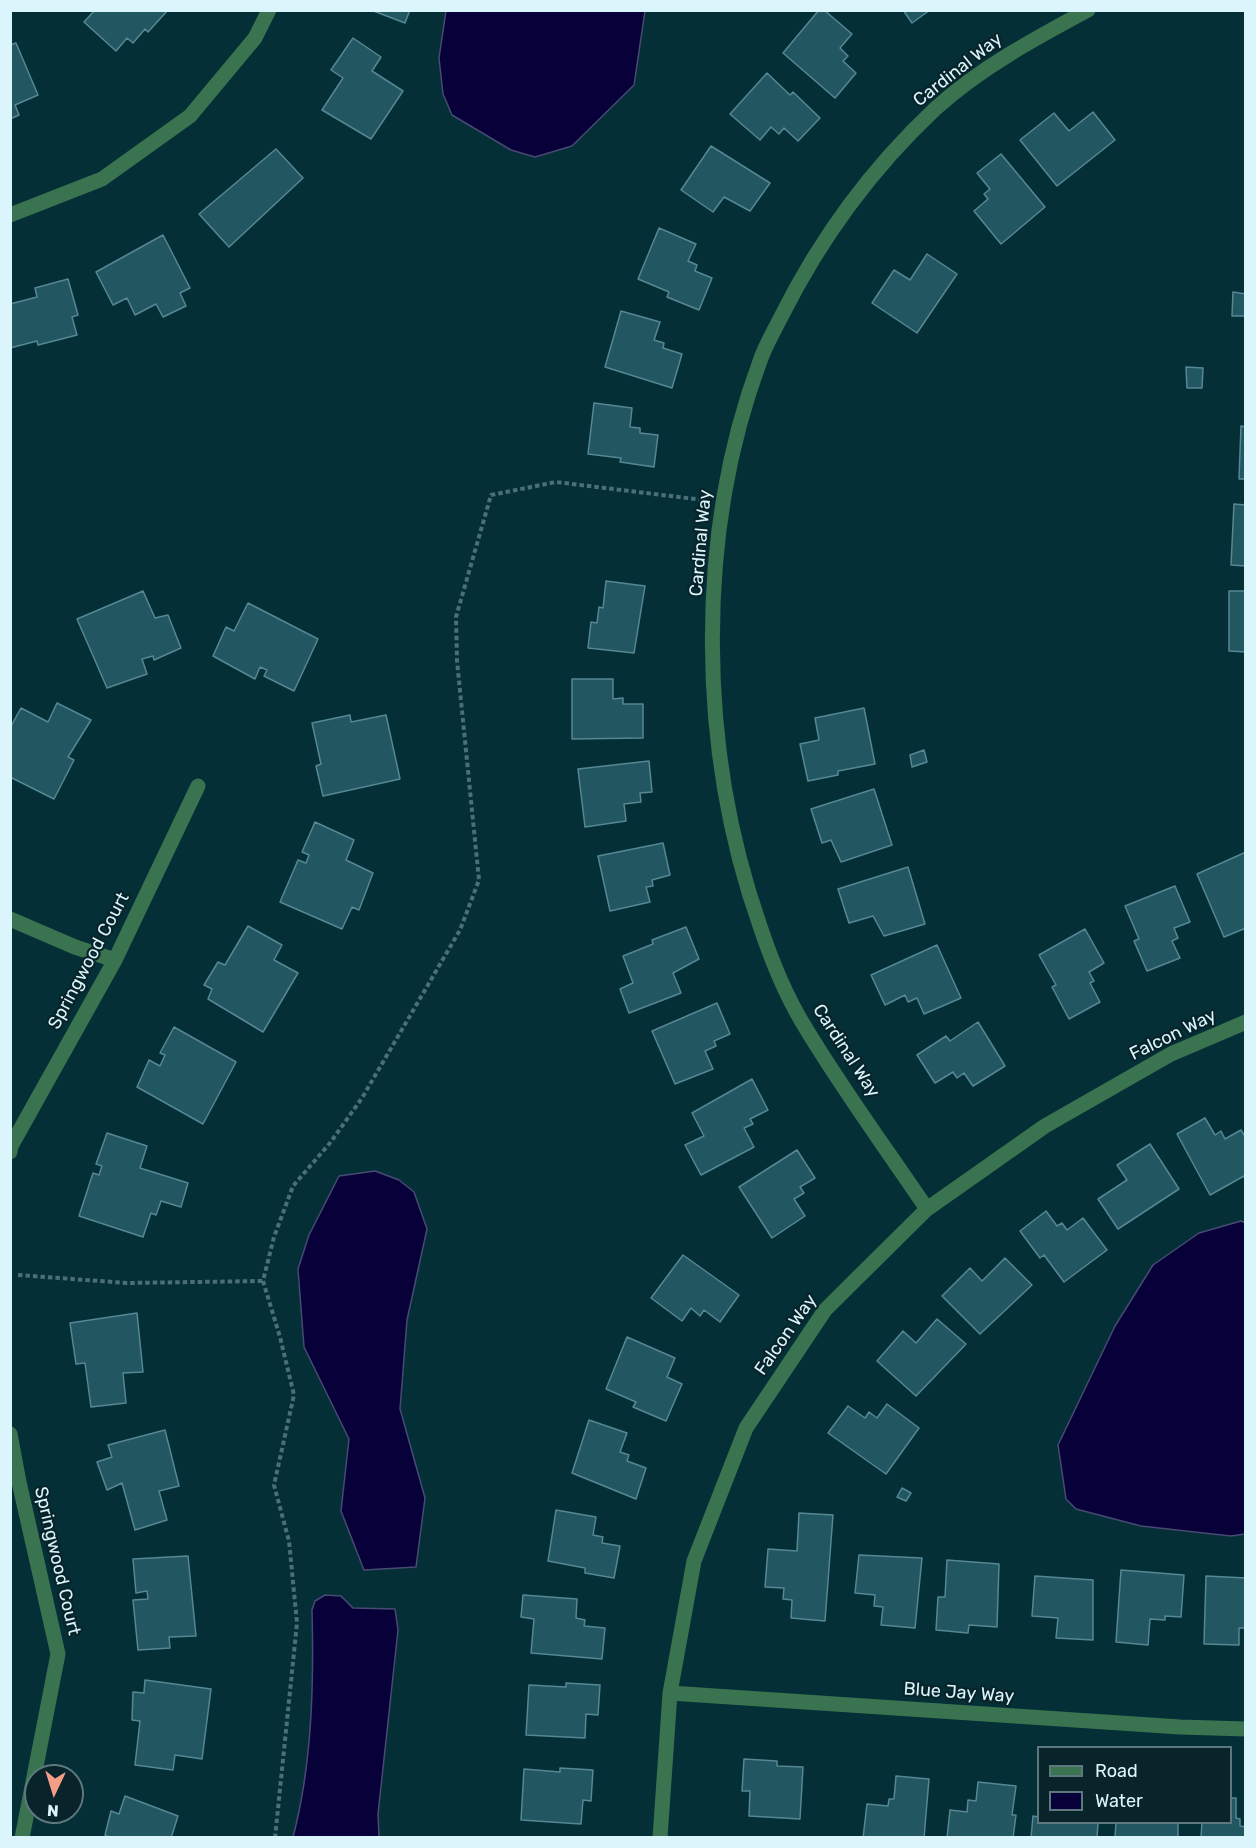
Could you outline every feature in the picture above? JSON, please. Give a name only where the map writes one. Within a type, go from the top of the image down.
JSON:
[{"type":"street","points":[[10,215],[102,179],[190,116],[255,38],[269,10]]},
{"type":"street","name":"Cardinal Way","points":[[927,1209],[800,1020],[760,926],[728,812],[713,696],[715,561],[730,460],[760,359],[805,268],[865,183],[936,108],[1018,47],[1088,10]]},
{"type":"street","name":"Springwood Court","points":[[10,1152],[11,1146],[115,960],[198,786]]},
{"type":"street","points":[[10,919],[75,947],[115,960]]},
{"type":"street","name":"Falcon Way","points":[[660,1838],[670,1693],[694,1561],[746,1428],[825,1310],[927,1209],[1045,1126],[1171,1054],[1245,1022]]},
{"type":"street","name":"Springwood Court","points":[[10,1434],[15,1483],[58,1654],[22,1838]]},
{"type":"street","name":"Blue Jay Way","points":[[670,1693],[1180,1727],[1245,1729]]},
{"type":"path","points":[[275,1838],[297,1623],[289,1541],[274,1485],[294,1395],[263,1281],[274,1237],[293,1186],[330,1143],[362,1098],[460,930],[478,880],[457,661],[456,617],[491,495],[556,482],[724,502]]},
{"type":"path","points":[[18,1275],[127,1283],[263,1281]]},
{"type":"water","points":[[446,11],[645,11],[634,85],[572,146],[535,157],[511,150],[452,115],[443,94],[439,58]]},
{"type":"water","points":[[375,1171],[399,1180],[414,1192],[427,1229],[407,1320],[400,1409],[425,1498],[416,1567],[364,1570],[341,1511],[349,1439],[304,1347],[298,1269],[309,1235],[339,1176]]},
{"type":"water","points":[[1241,1221],[1246,1223],[1245,1534],[1231,1536],[1141,1526],[1076,1509],[1066,1499],[1058,1445],[1115,1326],[1153,1265],[1199,1233]]},
{"type":"water","points":[[325,1595],[341,1596],[353,1608],[395,1609],[398,1630],[378,1814],[379,1837],[293,1837],[308,1753],[313,1667],[312,1610],[315,1601]]},
{"type":"building","points":[[95,10],[168,10],[148,32],[145,29],[133,43],[127,38],[116,51],[84,22]]},
{"type":"building","points":[[371,10],[410,10],[405,23]]},
{"type":"building","points":[[819,10],[824,10],[852,34],[840,48],[848,56],[843,61],[856,73],[835,98],[783,53]]},
{"type":"building","points":[[903,10],[930,10],[912,23]]},
{"type":"building","points":[[353,38],[381,57],[372,71],[403,91],[371,139],[322,110],[343,78],[331,70]]},
{"type":"building","points":[[16,43],[38,95],[15,105],[19,115],[10,119],[10,45]]},
{"type":"building","points":[[767,73],[790,95],[793,92],[820,118],[798,141],[784,128],[779,134],[771,127],[760,140],[730,114]]},
{"type":"building","points":[[1093,112],[1115,140],[1057,186],[1020,140],[1054,113],[1069,131]]},
{"type":"building","points":[[711,146],[770,183],[750,211],[724,197],[713,212],[681,190]]},
{"type":"building","points":[[276,149],[303,178],[229,247],[199,214]]},
{"type":"building","points":[[1001,154],[1045,207],[1001,244],[974,211],[988,199],[984,194],[990,189],[977,173]]},
{"type":"building","points":[[659,228],[696,244],[688,261],[697,265],[695,271],[712,278],[699,310],[667,297],[669,292],[638,279]]},
{"type":"building","points":[[163,235],[190,288],[180,293],[186,306],[163,317],[156,304],[135,315],[127,298],[113,305],[96,272]]},
{"type":"building","points":[[927,254],[957,274],[917,333],[872,303],[894,270],[910,280]]},
{"type":"building","points":[[68,279],[78,315],[72,317],[77,335],[38,345],[37,341],[10,348],[10,304],[37,297],[35,288]]},
{"type":"building","points":[[1233,292],[1246,294],[1246,316],[1232,316]]},
{"type":"building","points":[[621,311],[660,322],[654,340],[664,343],[663,348],[682,354],[672,388],[605,367]]},
{"type":"building","points":[[1186,367],[1203,368],[1202,388],[1187,388]]},
{"type":"building","points":[[594,403],[632,408],[630,427],[640,428],[640,433],[658,435],[654,467],[620,462],[621,458],[588,454]]},
{"type":"building","points":[[1241,426],[1246,427],[1246,479],[1239,479]]},
{"type":"building","points":[[1234,504],[1246,505],[1246,566],[1231,565]]},
{"type":"building","points":[[606,581],[645,586],[634,653],[588,648],[591,622],[597,623],[599,607],[603,608]]},
{"type":"building","points":[[143,591],[155,618],[168,615],[181,648],[154,660],[153,656],[142,659],[147,674],[107,688],[77,619]]},
{"type":"building","points":[[1229,591],[1246,591],[1246,652],[1229,651]]},
{"type":"building","points":[[248,603],[318,639],[294,691],[264,676],[267,670],[260,667],[255,679],[213,656],[226,627],[234,631]]},
{"type":"building","points":[[572,679],[613,679],[613,699],[623,698],[623,704],[643,704],[643,738],[572,739]]},
{"type":"building","points":[[57,703],[91,720],[68,757],[74,760],[54,799],[10,777],[10,728],[21,708],[48,722]]},
{"type":"building","points":[[864,708],[875,764],[838,771],[838,775],[808,781],[800,744],[819,740],[815,718]]},
{"type":"building","points":[[350,715],[351,722],[386,715],[400,779],[323,796],[316,766],[321,764],[312,723]]},
{"type":"building","points":[[924,750],[927,762],[912,767],[910,755]]},
{"type":"building","points":[[649,761],[652,792],[640,793],[641,802],[624,804],[626,821],[585,827],[578,769]]},
{"type":"building","points":[[874,789],[892,845],[841,862],[831,840],[822,843],[811,809]]},
{"type":"building","points":[[315,822],[354,840],[346,860],[373,873],[359,910],[352,907],[342,929],[280,902],[298,860],[306,863],[309,855],[302,852]]},
{"type":"building","points":[[663,843],[670,875],[652,880],[653,886],[646,887],[650,902],[610,911],[598,856]]},
{"type":"building","points":[[1246,852],[1246,928],[1224,937],[1197,874]]},
{"type":"building","points":[[908,867],[925,924],[884,936],[873,916],[849,923],[838,889]]},
{"type":"building","points":[[1175,886],[1190,922],[1174,928],[1178,938],[1172,941],[1180,958],[1147,971],[1134,941],[1139,939],[1125,906]]},
{"type":"building","points":[[248,926],[282,945],[274,960],[298,973],[263,1032],[208,999],[212,989],[204,985],[218,962],[225,965]]},
{"type":"building","points":[[686,927],[699,959],[673,973],[681,993],[629,1013],[620,989],[633,983],[623,956],[653,944],[652,940]]},
{"type":"building","points":[[1085,929],[1104,963],[1089,972],[1094,981],[1090,983],[1100,1002],[1069,1019],[1052,987],[1056,985],[1039,955]]},
{"type":"building","points":[[937,945],[961,998],[924,1014],[917,998],[908,1002],[905,995],[885,1005],[871,975]]},
{"type":"building","points":[[717,1003],[730,1034],[714,1041],[716,1046],[705,1051],[713,1069],[675,1084],[652,1031]]},
{"type":"building","points":[[978,1022],[1005,1066],[973,1086],[964,1073],[957,1078],[953,1072],[935,1083],[917,1055],[946,1036],[950,1041]]},
{"type":"building","points":[[174,1027],[236,1062],[203,1124],[137,1087],[149,1060],[160,1066],[165,1055],[160,1053]]},
{"type":"building","points":[[752,1079],[768,1110],[750,1119],[753,1124],[744,1128],[754,1147],[701,1175],[685,1145],[704,1136],[692,1113]]},
{"type":"building","points":[[1205,1118],[1215,1135],[1221,1131],[1225,1139],[1241,1130],[1246,1138],[1246,1179],[1244,1176],[1210,1195],[1177,1134]]},
{"type":"building","points":[[107,1133],[147,1146],[140,1168],[188,1183],[181,1207],[161,1201],[156,1215],[151,1213],[143,1237],[79,1216],[93,1173],[99,1175],[102,1166],[96,1164]]},
{"type":"building","points":[[1150,1144],[1179,1189],[1118,1229],[1098,1199],[1127,1180],[1117,1165]]},
{"type":"building","points":[[797,1150],[815,1178],[800,1187],[804,1193],[794,1199],[805,1216],[772,1238],[739,1187]]},
{"type":"building","points":[[1046,1211],[1057,1226],[1062,1223],[1067,1230],[1083,1218],[1107,1250],[1064,1282],[1044,1255],[1040,1258],[1020,1231]]},
{"type":"building","points":[[683,1255],[739,1295],[720,1322],[704,1310],[700,1316],[691,1308],[682,1321],[651,1298]]},
{"type":"building","points":[[1005,1258],[1032,1285],[980,1334],[942,1296],[970,1268],[982,1281]]},
{"type":"building","points":[[137,1313],[143,1372],[123,1373],[126,1403],[91,1407],[85,1363],[76,1364],[70,1323]]},
{"type":"building","points":[[937,1319],[966,1344],[916,1396],[877,1361],[903,1331],[916,1343]]},
{"type":"building","points":[[627,1337],[675,1358],[667,1377],[682,1384],[666,1421],[633,1407],[636,1402],[606,1389]]},
{"type":"building","points":[[887,1404],[919,1428],[886,1474],[828,1433],[848,1406],[865,1418],[869,1412],[877,1418]]},
{"type":"building","points":[[589,1420],[627,1433],[620,1452],[629,1455],[627,1461],[646,1468],[636,1499],[572,1473]]},
{"type":"building","points":[[165,1430],[179,1486],[159,1491],[167,1520],[135,1530],[122,1483],[107,1490],[97,1462],[112,1457],[108,1445]]},
{"type":"building","points":[[902,1488],[911,1493],[906,1501],[897,1497]]},
{"type":"building","points":[[556,1510],[596,1517],[593,1535],[603,1537],[602,1543],[620,1546],[614,1578],[585,1573],[585,1568],[548,1561]]},
{"type":"building","points":[[799,1513],[833,1515],[825,1621],[791,1618],[792,1600],[783,1599],[784,1588],[765,1587],[768,1549],[797,1551]]},
{"type":"building","points":[[859,1555],[922,1558],[915,1628],[881,1625],[883,1607],[874,1606],[875,1595],[855,1593]]},
{"type":"building","points":[[188,1556],[196,1636],[169,1637],[170,1648],[138,1650],[133,1600],[148,1599],[147,1591],[136,1593],[133,1559]]},
{"type":"building","points":[[947,1560],[999,1564],[997,1627],[969,1625],[968,1633],[936,1630],[938,1597],[945,1597]]},
{"type":"building","points":[[1121,1570],[1184,1575],[1181,1617],[1165,1616],[1165,1620],[1150,1619],[1148,1645],[1116,1642]]},
{"type":"building","points":[[1035,1576],[1093,1580],[1093,1640],[1056,1638],[1058,1618],[1032,1616]]},
{"type":"building","points":[[1206,1576],[1246,1578],[1246,1628],[1239,1628],[1239,1645],[1204,1644]]},
{"type":"building","points":[[523,1595],[577,1599],[576,1618],[585,1620],[584,1626],[605,1628],[602,1659],[531,1653],[534,1619],[521,1617]]},
{"type":"building","points":[[145,1680],[211,1689],[202,1759],[175,1755],[173,1770],[135,1765],[140,1721],[132,1720],[133,1692],[144,1693]]},
{"type":"building","points":[[566,1683],[600,1685],[598,1715],[586,1714],[585,1738],[526,1735],[529,1685],[566,1687]]},
{"type":"building","points":[[744,1759],[777,1761],[777,1766],[803,1767],[800,1819],[749,1816],[750,1791],[742,1791]]},
{"type":"building","points":[[560,1768],[593,1770],[591,1801],[583,1800],[581,1824],[521,1820],[524,1769],[560,1772]]},
{"type":"building","points":[[896,1776],[929,1779],[924,1838],[863,1838],[867,1804],[888,1806],[889,1799],[894,1799]]},
{"type":"building","points":[[978,1782],[1016,1786],[1012,1815],[1016,1815],[1013,1838],[947,1838],[950,1810],[967,1812],[968,1800],[976,1801]]},
{"type":"building","points":[[125,1796],[178,1816],[171,1838],[111,1838],[105,1835],[111,1811],[119,1814]]},
{"type":"building","points":[[1232,1798],[1236,1798],[1236,1818],[1240,1819],[1240,1826],[1246,1827],[1246,1838],[1201,1838],[1202,1824],[1232,1824]]},
{"type":"building","points":[[1033,1816],[1037,1817],[1037,1824],[1098,1824],[1097,1838],[1031,1838]]},
{"type":"building","points":[[1116,1824],[1178,1824],[1178,1838],[1115,1838]]}]
